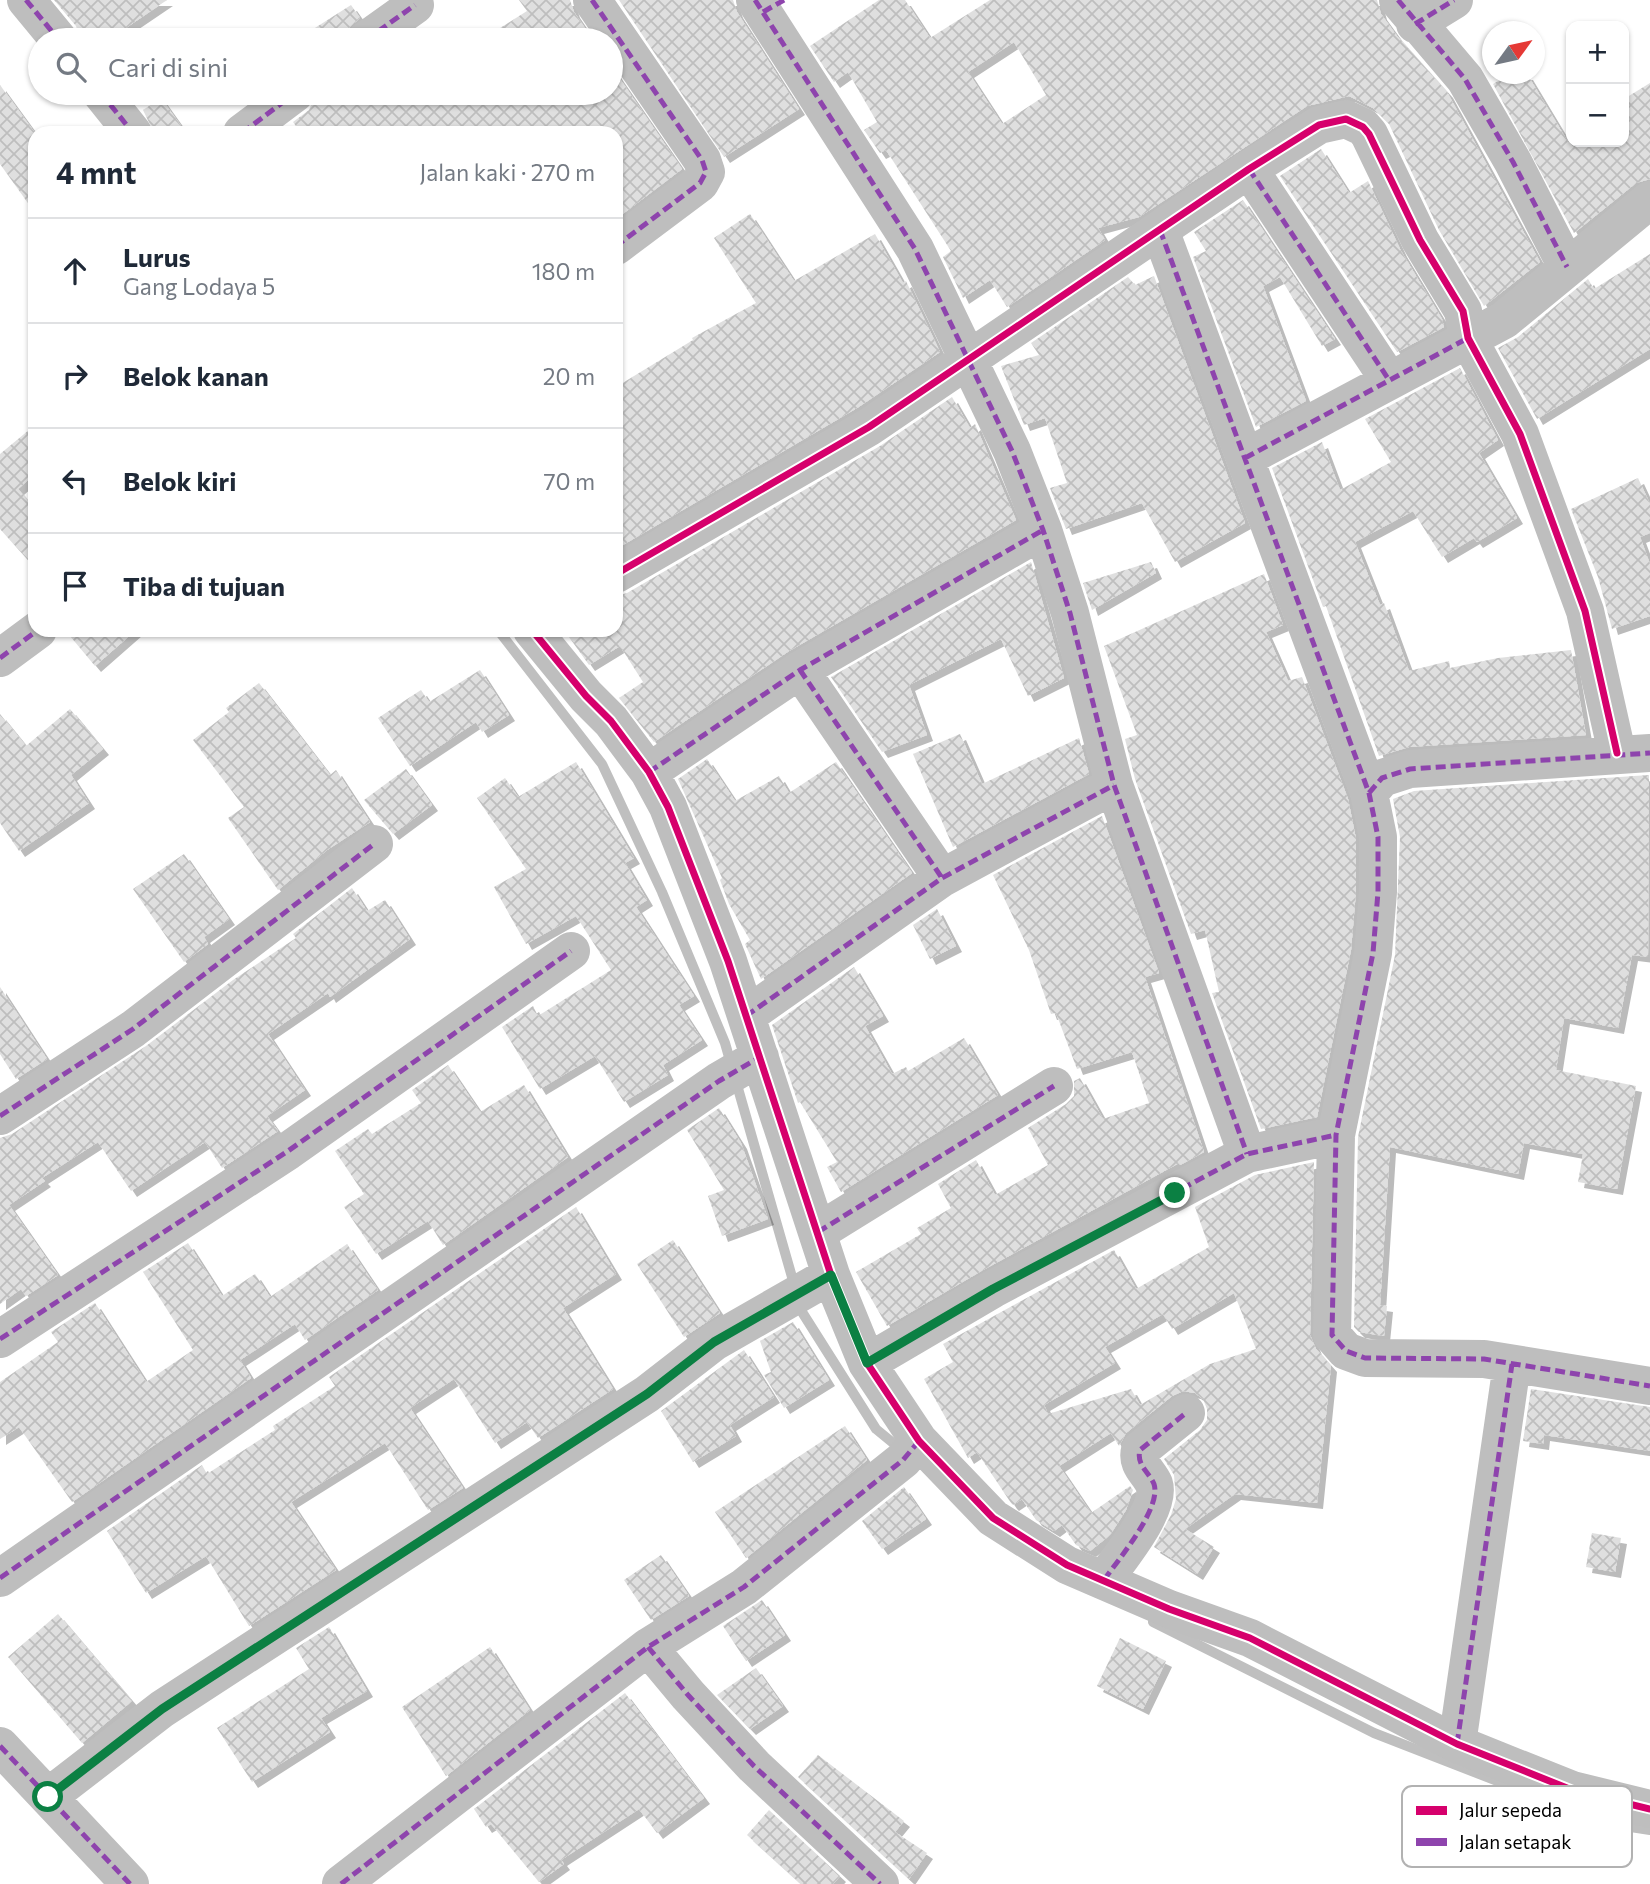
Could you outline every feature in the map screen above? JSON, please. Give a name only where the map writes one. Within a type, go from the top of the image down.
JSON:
[{"type":"street","points":[[26,0],[49,28]]},
{"type":"street","points":[[592,0],[612,28]]},
{"type":"street","points":[[1454,0],[1406,12],[1465,79],[1520,174],[1567,267]]},
{"type":"street","points":[[767,4],[915,249],[1012,451],[1043,530],[1070,613],[1114,785],[1247,1154]]},
{"type":"street","points":[[383,28],[415,5]]},
{"type":"street","points":[[623,43],[702,160],[706,172],[700,183],[623,241]]},
{"type":"street","points":[[111,105],[128,126]]},
{"type":"street","points":[[251,126],[279,105]]},
{"type":"street","points":[[623,570],[869,427],[1248,169],[1319,125],[1346,119],[1363,127],[1420,240],[1463,311],[1468,338],[1520,435],[1585,611],[1633,753],[1409,769],[1382,778],[1369,793]]},
{"type":"street","points":[[1248,169],[1389,380]]},
{"type":"street","points":[[1245,458],[1504,320],[1650,200]]},
{"type":"street","points":[[1160,230],[1369,793],[1378,837],[1373,953],[1336,1135],[1332,1335],[1338,1345],[1365,1358],[1484,1359],[1650,1386]]},
{"type":"street","points":[[649,772],[800,670],[1043,530]]},
{"type":"street","points":[[0,658],[28,637]]},
{"type":"street","points":[[537,637],[611,722],[649,772],[668,807],[746,1016],[742,1067],[818,1232],[809,1287],[867,1363],[912,1450],[993,1518],[1067,1565],[1169,1609],[1250,1638],[1457,1744],[1562,1786]]},
{"type":"street","points":[[800,670],[942,878]]},
{"type":"street","points":[[746,1016],[942,878],[1114,785]]},
{"type":"street","points":[[0,1116],[133,1029],[373,844]]},
{"type":"street","points":[[0,1339],[288,1152],[571,951]]},
{"type":"street","points":[[0,1578],[742,1067]]},
{"type":"street","points":[[818,1232],[1054,1086]]},
{"type":"street","points":[[867,1363],[993,1289],[1247,1154],[1336,1135]]},
{"type":"street","points":[[48,1797],[162,1709],[647,1394],[714,1342],[809,1287]]},
{"type":"street","points":[[1457,1744],[1512,1364]]},
{"type":"street","points":[[1104,1580],[1155,1502],[1154,1485],[1140,1464],[1139,1450],[1186,1413]]},
{"type":"street","points":[[341,1884],[648,1647],[744,1587],[912,1450]]},
{"type":"street","points":[[648,1647],[754,1766],[880,1884]]},
{"type":"street","points":[[0,1745],[130,1884]]},
{"type":"street","points":[[1632,1805],[1650,1809]]},
{"type":"building","points":[[54,0],[167,0],[126,28],[76,26]]},
{"type":"building","points":[[519,0],[570,0],[585,28],[500,28],[527,11]]},
{"type":"building","points":[[619,0],[733,0],[737,12],[799,109],[724,157]]},
{"type":"building","points":[[879,0],[905,0],[930,38],[990,0],[1377,0],[1381,14],[1397,36],[1447,92],[1540,262],[1484,306],[1439,230],[1389,124],[1373,108],[1349,96],[1307,106],[1139,217],[1098,228],[1105,240],[1007,307],[990,280],[963,298],[943,257],[951,251],[886,150],[880,153],[864,130],[877,122],[848,72],[834,82],[810,46]],"holes":[[[1014,42],[1046,95],[1002,124],[968,72]]]},
{"type":"building","points":[[351,5],[360,18],[348,28],[315,28]]},
{"type":"building","points":[[623,83],[682,169],[623,214],[623,126],[296,126],[293,122],[309,110],[311,105],[623,105]]},
{"type":"building","points":[[1650,83],[1650,179],[1636,183],[1574,233],[1493,84],[1533,84],[1566,139],[1566,147],[1629,147],[1629,96]]},
{"type":"building","points":[[0,85],[30,126],[28,203],[0,164]]},
{"type":"building","points":[[150,105],[166,105],[181,126],[151,126],[143,110]]},
{"type":"building","points":[[1321,149],[1349,193],[1368,181],[1401,251],[1442,319],[1444,327],[1397,352],[1280,176]]},
{"type":"building","points":[[1243,200],[1335,339],[1322,346],[1280,277],[1263,286],[1306,401],[1256,427],[1193,257],[1206,251],[1194,232]]},
{"type":"building","points":[[750,214],[794,281],[875,234],[903,283],[906,281],[940,352],[857,408],[623,545],[623,383],[693,340],[692,338],[756,303],[714,238]]},
{"type":"building","points":[[1650,254],[1650,349],[1537,419],[1498,348],[1518,337],[1588,279],[1594,289]]},
{"type":"building","points":[[1154,276],[1245,523],[1175,562],[1142,503],[1066,529],[1050,488],[1067,483],[1045,418],[1024,425],[1001,366],[1039,355],[1031,343],[1128,277],[1135,285]]},
{"type":"building","points":[[1460,368],[1498,440],[1479,453],[1517,518],[1477,542],[1474,538],[1442,557],[1413,511],[1355,542],[1380,605],[1384,603],[1409,671],[1449,661],[1450,668],[1498,658],[1571,650],[1586,735],[1409,747],[1379,756],[1326,606],[1323,607],[1272,468],[1322,442],[1340,490],[1391,462],[1365,419]]},
{"type":"building","points":[[952,397],[970,428],[975,424],[1016,520],[789,651],[654,742],[619,698],[643,682],[620,646],[589,665],[569,637],[623,637],[623,594],[880,446]]},
{"type":"building","points":[[28,431],[28,480],[18,489],[28,501],[28,560],[0,529],[0,454]]},
{"type":"building","points":[[1638,478],[1650,504],[1650,533],[1640,537],[1650,564],[1650,616],[1612,629],[1598,577],[1571,509]]},
{"type":"building","points":[[1031,562],[1064,678],[1028,696],[1001,639],[909,685],[927,735],[882,752],[831,677]]},
{"type":"building","points":[[1151,562],[1156,573],[1092,610],[1083,583]]},
{"type":"building","points":[[1264,574],[1283,625],[1266,632],[1288,681],[1302,677],[1348,799],[1356,839],[1356,891],[1351,950],[1317,1117],[1261,1129],[1212,993],[1219,992],[1205,930],[1191,934],[1135,779],[1125,739],[1137,735],[1104,646]]},
{"type":"building","points":[[71,637],[128,637],[95,666]]},
{"type":"building","points":[[480,670],[509,715],[482,732],[476,722],[410,766],[378,718],[421,690],[429,702]]},
{"type":"building","points":[[259,683],[330,775],[336,770],[370,822],[327,850],[278,890],[228,818],[244,807],[193,740],[229,712],[226,708]]},
{"type":"building","points":[[70,709],[103,749],[71,775],[89,803],[19,851],[0,823],[0,714],[26,746]]},
{"type":"building","points":[[960,734],[982,784],[1079,738],[1089,774],[953,847],[913,754]]},
{"type":"building","points":[[707,759],[735,801],[779,776],[789,793],[836,762],[912,873],[761,979],[745,944],[750,940],[729,904],[720,880],[722,878],[678,779]]},
{"type":"building","points":[[576,762],[634,858],[625,863],[647,900],[636,907],[694,996],[679,1005],[702,1040],[663,1065],[668,1075],[624,1102],[595,1056],[540,1089],[502,1027],[533,1006],[538,1016],[611,970],[576,916],[526,944],[494,887],[526,869],[477,798],[505,778],[518,797]]},
{"type":"building","points":[[406,769],[432,805],[393,834],[364,800]]},
{"type":"building","points":[[1649,775],[1648,957],[1632,955],[1618,1028],[1564,1018],[1556,1070],[1636,1086],[1617,1189],[1578,1182],[1583,1154],[1524,1143],[1518,1174],[1390,1147],[1380,1305],[1387,1306],[1384,1336],[1359,1332],[1354,1327],[1358,1137],[1395,955],[1400,837],[1393,799],[1414,791]]},
{"type":"building","points":[[1102,816],[1159,973],[1145,977],[1204,1152],[983,1270],[887,1326],[856,1272],[921,1234],[917,1228],[951,1208],[938,1184],[976,1160],[995,1195],[1048,1165],[1028,1128],[1066,1104],[1074,1096],[1074,1081],[1080,1078],[1103,1119],[1149,1103],[1132,1052],[1077,1069],[1056,1013],[1051,1014],[1029,950],[993,875]]},
{"type":"building","points":[[184,854],[229,919],[204,937],[208,944],[184,962],[133,889]]},
{"type":"building","points":[[352,888],[367,911],[385,900],[410,939],[330,997],[328,993],[268,1034],[305,1090],[267,1116],[278,1131],[222,1168],[205,1142],[131,1191],[98,1142],[42,1178],[45,1181],[9,1205],[58,1275],[26,1296],[21,1289],[0,1304],[0,1138],[12,1134],[146,1046],[233,980],[296,938],[293,934]]},
{"type":"building","points":[[937,909],[956,946],[930,959],[913,925]]},
{"type":"building","points":[[854,967],[883,1016],[865,1026],[892,1074],[906,1067],[908,1071],[964,1038],[998,1095],[841,1192],[827,1167],[837,1162],[800,1102],[798,1103],[772,1025]]},
{"type":"building","points":[[0,987],[47,1059],[16,1079],[0,1054]]},
{"type":"building","points":[[448,1065],[480,1112],[524,1085],[568,1157],[443,1245],[428,1221],[376,1254],[344,1207],[364,1194],[335,1151],[368,1129],[372,1134],[421,1103],[412,1090]]},
{"type":"building","points":[[719,1108],[741,1143],[768,1219],[722,1236],[708,1196],[724,1190],[687,1130]]},
{"type":"building","points":[[1314,1162],[1310,1335],[1316,1349],[1331,1366],[1317,1503],[1235,1494],[1185,1529],[1214,1547],[1197,1574],[1154,1547],[1171,1515],[1176,1499],[1174,1475],[1164,1459],[1200,1430],[1207,1420],[1203,1399],[1195,1393],[1183,1391],[1172,1396],[1126,1433],[1119,1446],[1111,1433],[1059,1466],[1091,1513],[1130,1486],[1133,1490],[1126,1510],[1110,1535],[1090,1551],[1076,1545],[1062,1525],[1054,1531],[1036,1520],[1022,1499],[1013,1505],[977,1452],[968,1458],[924,1379],[953,1362],[943,1344],[1114,1250],[1136,1289],[1209,1247],[1195,1207],[1255,1175]],"holes":[[[1234,1293],[1256,1349],[1210,1364],[1140,1405],[1131,1389],[1048,1414],[1044,1405],[1115,1363],[1105,1347],[1163,1314],[1172,1329]]]},
{"type":"building","points":[[576,1207],[616,1274],[563,1308],[613,1389],[538,1438],[527,1422],[495,1443],[454,1379],[410,1408],[463,1488],[428,1510],[385,1443],[291,1502],[336,1570],[249,1626],[206,1556],[146,1593],[107,1531],[202,1465],[207,1474],[275,1430],[273,1426],[335,1386],[329,1377]]},
{"type":"building","points":[[673,1240],[720,1313],[684,1337],[637,1264]]},
{"type":"building","points":[[188,1243],[222,1296],[255,1274],[270,1297],[347,1244],[378,1290],[305,1340],[295,1324],[240,1360],[251,1378],[72,1502],[19,1427],[0,1439],[0,1382],[58,1342],[51,1332],[95,1303],[146,1382],[193,1350],[143,1272]]},
{"type":"building","points":[[793,1322],[829,1380],[784,1408],[764,1375],[771,1372],[760,1341]]},
{"type":"building","points":[[744,1350],[774,1397],[730,1425],[736,1436],[693,1462],[661,1411]]},
{"type":"building","points":[[1531,1389],[1650,1407],[1650,1451],[1544,1435],[1543,1444],[1523,1441]]},
{"type":"building","points":[[845,1426],[867,1460],[746,1558],[715,1512]]},
{"type":"building","points":[[904,1487],[926,1519],[882,1549],[862,1521]]},
{"type":"building","points":[[1592,1533],[1621,1538],[1615,1572],[1586,1567]]},
{"type":"building","points":[[661,1555],[689,1596],[651,1620],[624,1580]]},
{"type":"building","points":[[762,1600],[785,1635],[746,1661],[723,1626]]},
{"type":"building","points":[[58,1614],[132,1701],[82,1743],[8,1657]]},
{"type":"building","points":[[329,1627],[367,1691],[321,1718],[330,1732],[252,1782],[217,1728],[309,1669],[296,1648]]},
{"type":"building","points":[[1120,1638],[1166,1661],[1143,1709],[1097,1686]]},
{"type":"building","points":[[490,1647],[530,1710],[446,1776],[402,1707]]},
{"type":"building","points":[[756,1668],[783,1706],[750,1729],[717,1695]]},
{"type":"building","points":[[625,1693],[704,1798],[657,1833],[639,1809],[561,1860],[564,1864],[539,1882],[491,1824],[486,1827],[474,1809]]},
{"type":"building","points":[[818,1755],[904,1821],[895,1832],[927,1853],[909,1879],[798,1777]]},
{"type":"building","points":[[769,1810],[840,1876],[833,1884],[801,1884],[747,1835]]},
{"type":"waterway","points":[[503,637],[602,764],[662,892],[725,1043],[802,1312],[876,1429],[904,1452]]},
{"type":"waterway","points":[[1153,1622],[1374,1733],[1510,1786]]},
{"type":"waterway","points":[[1632,1827],[1650,1830]]},
{"type":"marked path","points":[[26,0],[49,28]]},
{"type":"marked path","points":[[592,0],[611,28]]},
{"type":"marked path","points":[[755,0],[915,249],[1012,451],[1043,530],[1070,613],[1114,785],[1247,1154]]},
{"type":"marked path","points":[[763,12],[784,0]]},
{"type":"marked path","points":[[1398,0],[1465,79],[1513,162],[1567,267]]},
{"type":"marked path","points":[[1415,24],[1454,0]]},
{"type":"marked path","points":[[383,28],[415,5]]},
{"type":"marked path","points":[[623,45],[702,160],[706,172],[700,183],[623,241]]},
{"type":"marked path","points":[[111,105],[127,126]]},
{"type":"marked path","points":[[251,126],[279,105]]},
{"type":"marked path","points":[[1249,169],[1389,380]]},
{"type":"marked path","points":[[1160,230],[1369,793],[1378,837],[1378,892],[1373,953],[1336,1135],[1332,1335],[1346,1351],[1365,1358],[1484,1359],[1650,1386]]},
{"type":"marked path","points":[[1245,458],[1468,338]]},
{"type":"marked path","points":[[649,772],[800,670],[1043,530]]},
{"type":"marked path","points":[[0,658],[28,637]]},
{"type":"marked path","points":[[800,670],[942,878]]},
{"type":"marked path","points":[[1369,793],[1382,778],[1410,769],[1650,753]]},
{"type":"marked path","points":[[746,1016],[942,878],[1114,785]]},
{"type":"marked path","points":[[0,1116],[133,1029],[374,844]]},
{"type":"marked path","points":[[0,1339],[288,1151],[571,951]]},
{"type":"marked path","points":[[0,1578],[719,1081],[760,1057]]},
{"type":"marked path","points":[[818,1232],[1054,1086]]},
{"type":"marked path","points":[[867,1363],[993,1289],[1247,1154],[1336,1135]]},
{"type":"marked path","points":[[48,1797],[162,1709],[647,1394],[714,1342],[831,1275]]},
{"type":"marked path","points":[[1457,1744],[1512,1364]]},
{"type":"marked path","points":[[1104,1580],[1137,1534],[1152,1506],[1154,1484],[1141,1464],[1140,1450],[1186,1413]]},
{"type":"marked path","points":[[341,1884],[648,1647],[744,1587],[903,1460],[919,1441]]},
{"type":"marked path","points":[[648,1647],[754,1766],[880,1884]]},
{"type":"marked path","points":[[0,1746],[130,1884]]},
{"type":"cycle path","points":[[623,570],[869,427],[1249,169],[1319,125],[1346,119],[1363,127],[1369,134],[1420,240],[1463,311],[1468,338],[1520,434],[1585,611],[1617,753]]},
{"type":"cycle path","points":[[538,637],[586,696],[611,721],[649,772],[668,807],[728,961],[831,1275],[867,1363],[919,1441],[993,1518],[1067,1565],[1169,1609],[1250,1638],[1457,1744],[1562,1786]]},
{"type":"cycle path","points":[[1632,1805],[1650,1809]]},
{"type":"route","points":[[48,1797],[162,1709],[647,1394],[714,1342],[783,1300],[831,1275],[867,1363],[1078,1242],[1175,1193]]}]
